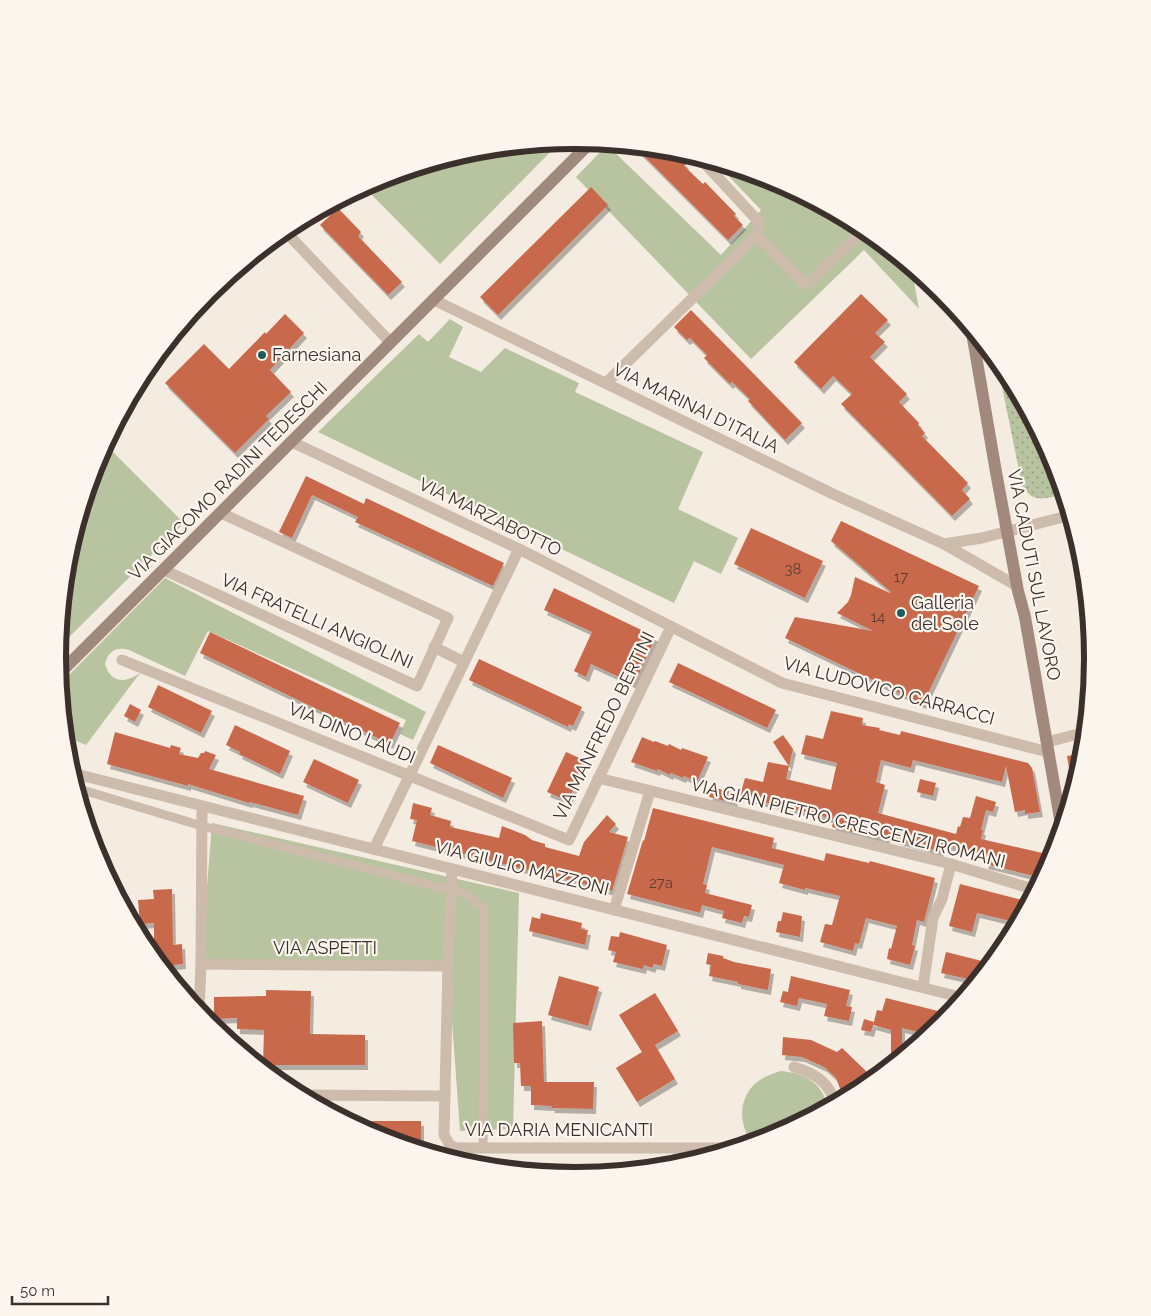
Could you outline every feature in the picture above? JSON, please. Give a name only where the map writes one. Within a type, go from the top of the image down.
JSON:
[{"type":"main road","name":"VIA GIACOMO RADINI TEDESCHI","points":[[66,667],[584,149]]},
{"type":"main road","name":"VIA CADUTI SUL LAVORO","points":[[973,340],[1060,816]]},
{"type":"street","points":[[606,382],[757,235],[759,222],[707,166]]},
{"type":"street","points":[[757,235],[806,286],[858,235]]},
{"type":"street","points":[[290,237],[391,343]]},
{"type":"street","name":"VIA MARINAI D'ITALIA","points":[[434,300],[833,494],[944,544],[1017,586]]},
{"type":"street","name":"VIA MARZABOTTO","points":[[292,442],[519,550],[671,627]]},
{"type":"street","points":[[221,513],[448,618],[434,648],[464,662]]},
{"type":"street","points":[[944,544],[982,538],[1064,517]]},
{"type":"street","points":[[374,849],[519,550]]},
{"type":"street","name":"VIA FRATELLI ANGIOLINI","points":[[164,570],[417,686],[434,648]]},
{"type":"street","name":"VIA LUDOVICO CARRACCI","points":[[671,627],[782,683],[1048,747]]},
{"type":"street","name":"VIA MANFREDO BERTINI","points":[[568,840],[671,627]]},
{"type":"street","name":"VIA DINO LAUDI","points":[[122,660],[568,840]]},
{"type":"street","points":[[1048,747],[1078,735]]},
{"type":"street","name":"VIA GIULIO MAZZONI","points":[[80,775],[956,996]]},
{"type":"street","name":"VIA GIAN PIETRO CRESCENZI ROMANI","points":[[598,778],[951,864],[1029,888]]},
{"type":"street","points":[[84,790],[202,826],[466,894],[484,908],[483,1148]]},
{"type":"street","points":[[614,910],[650,791]]},
{"type":"street","points":[[200,1001],[202,964],[202,806]]},
{"type":"street","points":[[923,988],[933,918],[942,899],[951,864]]},
{"type":"street","name":"VIA DARIA MENICANTI","points":[[452,869],[444,1135],[450,1145],[456,1148],[713,1148]]},
{"type":"street","name":"VIA ASPETTI","points":[[202,964],[448,966]]},
{"type":"street","points":[[794,1067],[810,1072],[824,1082],[834,1097]]},
{"type":"street","points":[[315,1095],[445,1096]]},
{"type":"green space","points":[[552,150],[440,264],[370,193],[444,166],[509,153]]},
{"type":"green space","points":[[602,150],[613,150],[721,255],[761,210],[724,171],[739,176],[801,201],[830,217],[886,254],[913,277],[919,309],[864,250],[751,359],[576,177]]},
{"type":"green space","points":[[450,319],[463,327],[449,357],[481,372],[505,348],[579,383],[575,392],[703,452],[678,509],[738,538],[721,574],[694,561],[674,603],[318,432],[419,334],[428,342]]},
{"type":"green space","points":[[1000,376],[1017,403],[1032,433],[1058,495],[1035,498],[1022,485]]},
{"type":"green space","points":[[111,450],[184,523],[67,639],[76,559],[93,494]]},
{"type":"green space","points":[[165,578],[426,712],[413,740],[400,734],[406,720],[208,631],[185,676],[129,650],[116,649],[110,653],[105,664],[114,678],[119,680],[129,679],[140,673],[86,745],[73,740],[67,677]]},
{"type":"green space","points":[[212,823],[519,893],[513,1129],[460,1131],[448,966],[201,964]]},
{"type":"green space","points":[[781,1071],[798,1074],[812,1081],[822,1092],[826,1101],[801,1115],[748,1136],[743,1120],[743,1104],[750,1089],[768,1076]]},
{"type":"building","points":[[641,153],[683,161],[686,164],[684,166],[703,184],[705,182],[736,214],[734,216],[743,225],[728,240]]},
{"type":"building","points":[[591,187],[608,205],[498,315],[480,297]]},
{"type":"building","points":[[338,208],[361,232],[358,236],[402,282],[388,295],[320,225]]},
{"type":"building","points":[[861,294],[888,320],[875,333],[885,342],[870,357],[907,394],[899,402],[919,423],[918,425],[925,433],[922,436],[968,483],[962,490],[970,499],[952,516],[841,404],[852,394],[833,376],[821,389],[794,362]]},
{"type":"building","points":[[691,310],[802,423],[785,440],[748,401],[750,399],[732,382],[730,384],[704,358],[707,355],[690,338],[687,340],[674,327]]},
{"type":"building","points":[[285,314],[304,333],[270,370],[291,392],[266,416],[269,419],[235,453],[165,383],[204,344],[229,369]]},
{"type":"building","points":[[306,476],[364,504],[366,498],[504,563],[493,586],[355,522],[358,517],[312,495],[292,538],[279,532]]},
{"type":"building","name":"Galleria del Sole","points":[[841,521],[979,586],[923,704],[785,638],[795,617],[873,631],[837,613],[848,602],[855,577],[891,592],[831,541]]},
{"type":"building","points":[[751,528],[823,561],[805,598],[734,564]]},
{"type":"building","points":[[554,588],[656,637],[634,684],[591,664],[586,677],[574,671],[592,632],[544,610]]},
{"type":"building","points":[[210,632],[400,723],[390,744],[200,653]]},
{"type":"building","points":[[479,659],[582,707],[573,726],[569,724],[568,727],[469,680]]},
{"type":"building","points":[[678,663],[776,710],[767,728],[669,682]]},
{"type":"building","points":[[158,685],[212,711],[201,733],[148,707]]},
{"type":"building","points":[[130,704],[141,710],[135,722],[124,716]]},
{"type":"building","points":[[831,711],[863,718],[862,725],[880,728],[879,730],[900,735],[901,731],[1028,763],[1032,768],[1040,812],[1025,814],[1025,810],[1015,812],[1006,766],[1002,782],[913,760],[911,768],[881,760],[876,782],[885,785],[878,813],[956,834],[963,817],[970,818],[976,796],[996,802],[993,812],[986,810],[981,830],[983,830],[981,839],[1046,854],[1035,876],[985,864],[987,856],[962,849],[943,844],[941,852],[887,837],[886,839],[852,830],[852,832],[832,827],[834,819],[740,796],[745,778],[763,782],[768,762],[789,766],[786,779],[831,790],[837,763],[801,754],[806,735],[823,739]]},
{"type":"building","points":[[235,725],[290,751],[280,774],[239,754],[240,752],[226,745]]},
{"type":"building","points":[[115,732],[170,748],[171,745],[181,748],[179,754],[198,758],[205,751],[216,755],[209,769],[304,796],[298,815],[249,803],[188,784],[188,786],[107,764]]},
{"type":"building","points":[[783,735],[793,749],[789,766],[773,742]]},
{"type":"building","points":[[642,737],[708,757],[697,782],[684,776],[683,778],[671,773],[670,775],[658,769],[657,771],[631,762]]},
{"type":"building","points":[[438,745],[512,778],[503,798],[430,763]]},
{"type":"building","points":[[566,752],[586,761],[568,801],[547,792]]},
{"type":"building","points":[[1075,755],[1070,776],[1067,756]]},
{"type":"building","points":[[314,759],[359,780],[348,803],[303,782]]},
{"type":"building","points":[[920,779],[936,783],[933,796],[917,792]]},
{"type":"building","points":[[715,786],[719,789],[736,793],[734,803],[709,797],[711,790]]},
{"type":"building","points":[[413,803],[432,808],[430,815],[451,821],[450,827],[499,838],[502,826],[545,844],[545,847],[579,856],[584,842],[607,815],[616,824],[609,832],[628,837],[612,891],[412,841],[417,820],[410,819]]},
{"type":"building","points":[[653,808],[774,838],[772,848],[824,861],[826,853],[869,863],[870,861],[935,878],[924,922],[917,920],[912,945],[915,946],[910,965],[887,959],[897,926],[866,918],[859,944],[855,943],[853,951],[820,942],[825,924],[832,925],[840,896],[779,883],[784,865],[712,847],[703,884],[707,885],[705,893],[752,905],[749,917],[744,916],[742,923],[722,918],[724,911],[702,905],[700,913],[627,894]]},
{"type":"building","points":[[960,884],[1023,900],[1012,921],[977,913],[972,932],[949,926]]},
{"type":"building","points":[[172,889],[173,945],[182,944],[183,964],[174,965],[174,972],[154,944],[154,923],[141,924],[140,922],[138,900],[154,899],[153,890]]},
{"type":"building","points":[[783,912],[802,916],[800,937],[776,932],[778,921],[781,921]]},
{"type":"building","points":[[541,913],[582,923],[581,929],[588,930],[585,945],[529,931],[532,917],[540,919]]},
{"type":"building","points":[[620,932],[667,945],[662,966],[654,964],[652,968],[644,965],[643,969],[613,962],[616,952],[608,950],[611,936],[619,937]]},
{"type":"building","points":[[946,952],[982,961],[980,967],[970,980],[941,973]]},
{"type":"building","points":[[708,953],[723,956],[723,958],[734,962],[771,969],[768,990],[709,976],[711,965],[706,964]]},
{"type":"building","points":[[559,976],[599,987],[588,1026],[548,1015]]},
{"type":"building","points":[[791,976],[850,990],[846,1006],[852,1007],[849,1021],[824,1016],[827,1004],[799,998],[797,1006],[780,1002],[783,991],[788,992]]},
{"type":"building","points":[[266,990],[311,991],[310,1034],[365,1035],[365,1065],[269,1065],[263,1060],[264,1030],[237,1029],[237,1018],[216,1019],[214,1017],[214,997],[266,996]]},
{"type":"building","points":[[655,993],[678,1031],[655,1045],[675,1079],[637,1102],[616,1068],[642,1052],[619,1015]]},
{"type":"building","points":[[886,998],[942,1012],[920,1033],[902,1028],[902,1049],[891,1058],[891,1030],[873,1025],[877,1010],[882,1011]]},
{"type":"building","points":[[864,1019],[874,1022],[871,1032],[861,1030]]},
{"type":"building","points":[[542,1021],[544,1082],[594,1082],[593,1109],[551,1108],[552,1106],[531,1105],[531,1086],[521,1086],[520,1063],[514,1063],[513,1023]]},
{"type":"building","points":[[783,1037],[811,1040],[837,1052],[842,1048],[866,1071],[867,1075],[841,1092],[836,1078],[824,1067],[802,1057],[782,1055]]},
{"type":"building","points":[[364,1121],[421,1121],[421,1143]]},
{"type":"place","name":"Farnesiana","points":[[262,355]]},
{"type":"place","name":"Galleria del Sole","points":[[901,613]]}]
